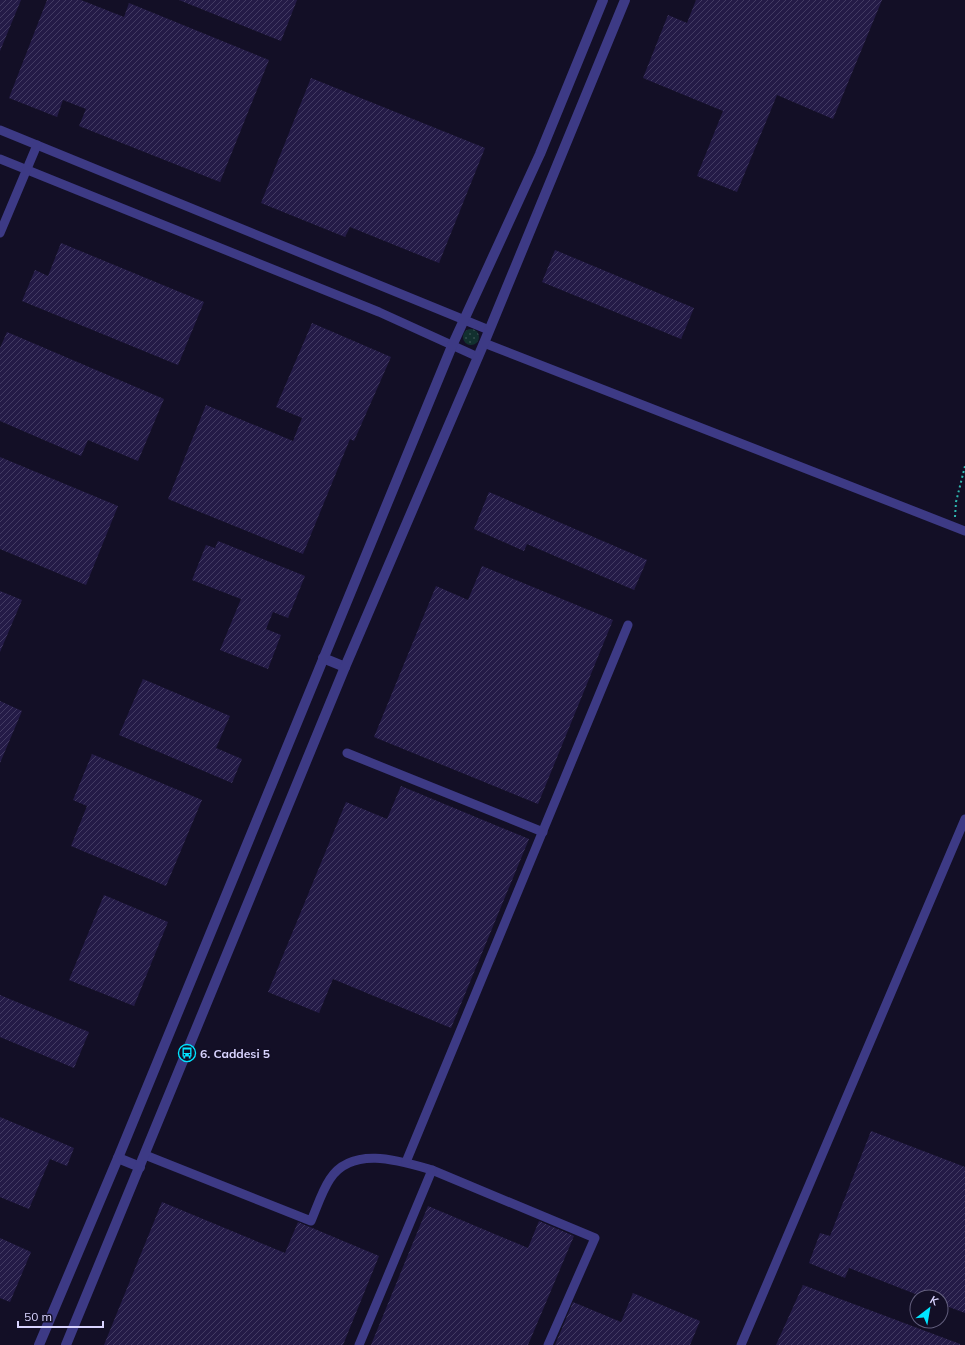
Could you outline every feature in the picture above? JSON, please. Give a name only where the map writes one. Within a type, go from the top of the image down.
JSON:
[{"type":"street","points":[[39,1345],[118,1158],[452,346],[540,154],[603,0]]},
{"type":"street","points":[[66,1345],[345,667],[484,342],[625,0]]},
{"type":"street","points":[[0,130],[489,330]]},
{"type":"street","points":[[0,233],[36,145]]},
{"type":"street","points":[[0,159],[379,312],[452,346],[478,356]]},
{"type":"street","points":[[484,342],[965,531]]},
{"type":"street","points":[[406,1162],[628,625]]},
{"type":"street","points":[[323,658],[345,667]]},
{"type":"street","points":[[347,753],[543,832]]},
{"type":"street","points":[[741,1345],[965,819]]},
{"type":"street","points":[[145,1155],[311,1221],[330,1178],[342,1167],[356,1159],[380,1158],[406,1162],[432,1170],[595,1238],[548,1345]]},
{"type":"street","points":[[118,1158],[140,1167]]},
{"type":"street","points":[[359,1345],[432,1170]]},
{"type":"path","points":[[954,527],[956,502],[965,466]]},
{"type":"green space","points":[[471,329],[478,334],[479,337],[474,344],[471,345],[464,340],[463,337],[468,330]]},
{"type":"building","points":[[0,0],[21,0],[0,51]]},
{"type":"building","points":[[47,0],[81,0],[124,17],[129,3],[269,60],[220,182],[79,126],[86,109],[63,100],[57,117],[9,98]]},
{"type":"building","points":[[179,0],[297,0],[281,41]]},
{"type":"building","points":[[696,0],[882,0],[833,119],[777,95],[737,192],[697,176],[723,111],[643,78],[668,15],[687,23]]},
{"type":"building","points":[[311,78],[485,148],[439,263],[350,227],[345,237],[261,203]]},
{"type":"building","points":[[61,243],[204,302],[178,365],[22,301],[35,270],[48,276]]},
{"type":"building","points":[[555,250],[694,308],[681,339],[542,282]]},
{"type":"building","points":[[312,323],[391,357],[354,441],[350,439],[303,554],[168,499],[206,405],[293,441],[302,418],[276,407]]},
{"type":"building","points":[[7,332],[164,399],[138,461],[88,440],[81,456],[0,421],[0,348]]},
{"type":"building","points":[[0,457],[118,506],[86,585],[0,549]]},
{"type":"building","points":[[489,492],[647,560],[634,590],[527,544],[524,551],[474,529]]},
{"type":"building","points":[[218,541],[305,576],[288,618],[273,612],[266,629],[281,635],[268,669],[220,650],[241,599],[192,580],[206,545],[215,548]]},
{"type":"building","points":[[482,566],[613,620],[538,804],[374,737],[436,586],[468,600]]},
{"type":"building","points":[[0,591],[22,600],[0,652]]},
{"type":"building","points":[[143,679],[230,716],[216,748],[242,759],[232,783],[119,735]]},
{"type":"building","points":[[0,701],[22,711],[0,763]]},
{"type":"building","points":[[92,754],[202,800],[166,886],[71,846],[87,806],[73,800]]},
{"type":"building","points":[[401,786],[529,839],[451,1028],[333,979],[319,1013],[268,992],[346,802],[387,819]]},
{"type":"building","points":[[104,895],[168,922],[134,1006],[69,980]]},
{"type":"building","points":[[0,995],[89,1032],[74,1068],[0,1037]]},
{"type":"building","points":[[0,1117],[74,1148],[67,1166],[50,1159],[29,1209],[0,1197]]},
{"type":"building","points":[[871,1131],[965,1167],[965,1313],[949,1307],[949,1289],[909,1289],[909,1292],[849,1268],[845,1278],[809,1263],[820,1233],[830,1236]]},
{"type":"building","points":[[162,1202],[285,1253],[298,1222],[379,1256],[343,1345],[104,1345]]},
{"type":"building","points":[[428,1206],[528,1248],[539,1221],[574,1236],[528,1345],[371,1345]]},
{"type":"building","points":[[0,1238],[31,1252],[10,1302],[0,1298]]},
{"type":"building","points":[[803,1285],[909,1325],[909,1329],[920,1329],[960,1344],[960,1345],[776,1345]]},
{"type":"building","points":[[633,1293],[700,1321],[690,1345],[555,1345],[573,1302],[621,1322]]},
{"type":"place","name":"6. Caddesi 5","points":[[187,1053]]}]
